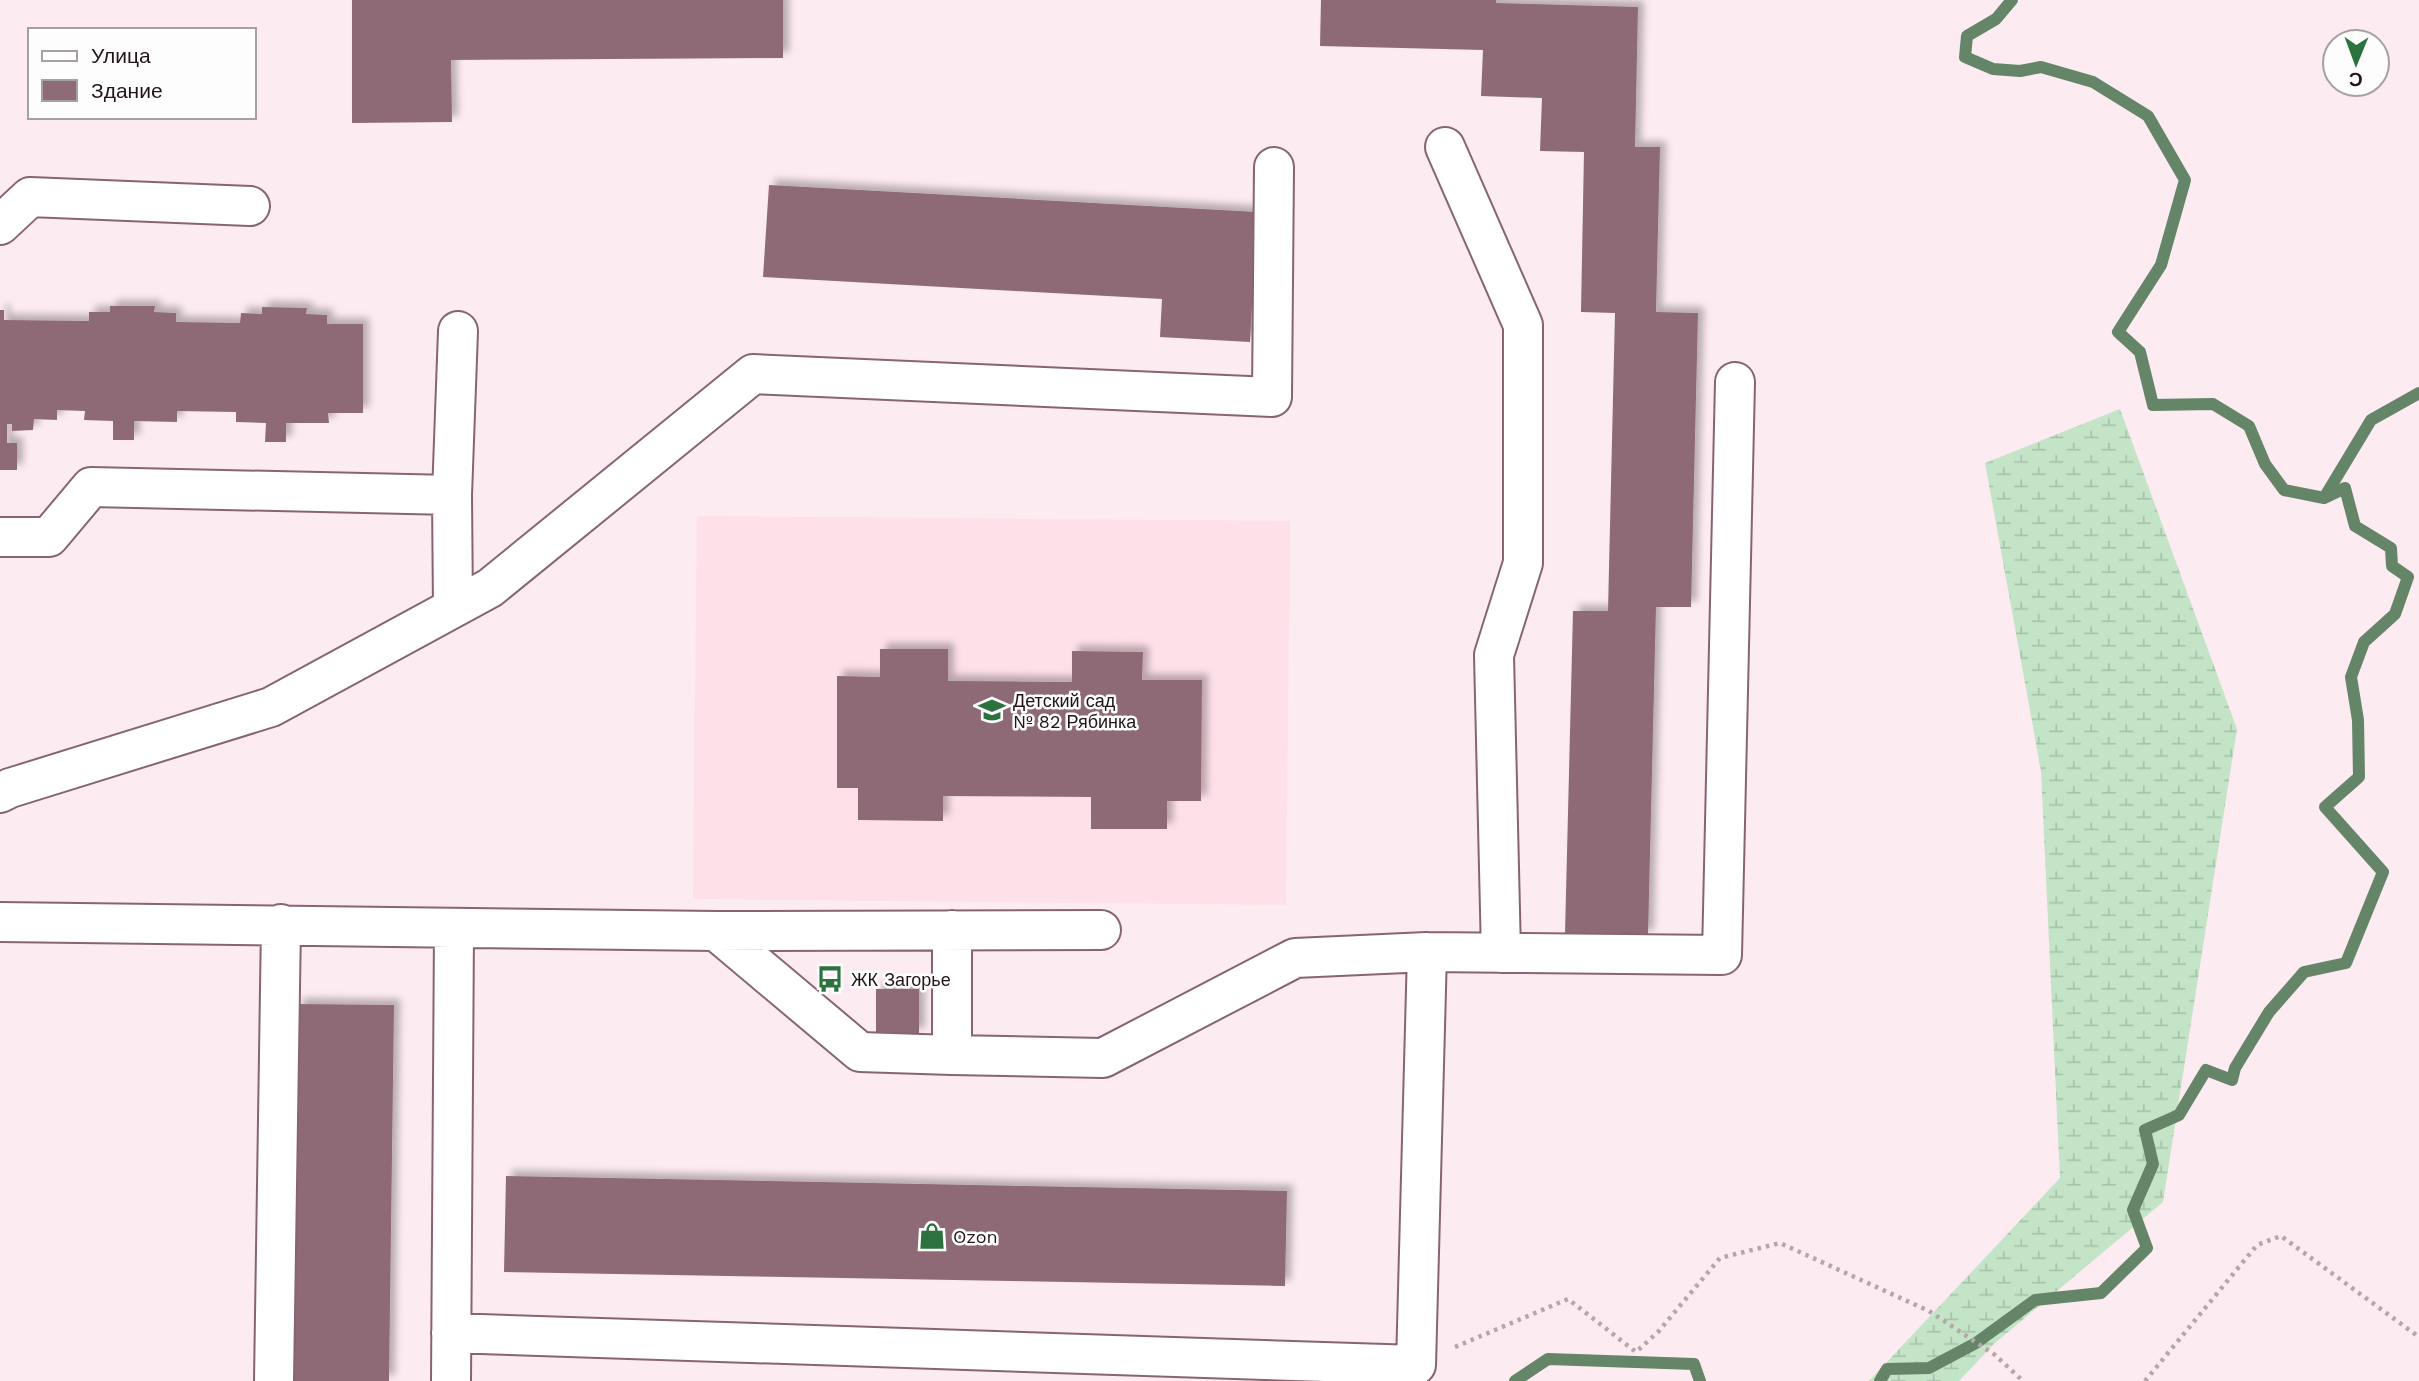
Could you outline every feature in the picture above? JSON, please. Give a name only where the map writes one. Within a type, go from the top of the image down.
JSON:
[{"type":"street","points":[[1445,147],[1523,325],[1523,563],[1494,655],[1501,953]]},
{"type":"street","points":[[0,793],[271,707],[490,588],[753,373],[1272,397],[1273,167]]},
{"type":"street","points":[[0,225],[30,197],[250,206]]},
{"type":"street","points":[[453,608],[452,495],[458,331]]},
{"type":"street","points":[[716,931],[860,1052],[952,1055],[1103,1058],[1295,958],[1427,953],[1722,955],[1735,382]]},
{"type":"street","points":[[0,537],[49,537],[91,487],[452,495]]},
{"type":"street","points":[[0,922],[716,931],[1101,930]]},
{"type":"street","points":[[274,1381],[281,924]]},
{"type":"street","points":[[451,1381],[454,929]]},
{"type":"street","points":[[951,930],[952,1055]]},
{"type":"street","points":[[451,1333],[1416,1364],[1427,953]]},
{"type":"path","points":[[2145,1381],[2257,1245],[2281,1236],[2419,1337]]},
{"type":"path","points":[[1416,1364],[1568,1298],[1636,1352],[1658,1332],[1720,1258],[1780,1243],[1929,1311],[1995,1355],[2022,1381]]},
{"type":"shaded area","name":"Детский сад № 82 Рябинка","points":[[697,516],[1290,521],[1286,905],[693,899]]},
{"type":"green space","points":[[2120,409],[2237,729],[2163,1202],[1995,1343],[1959,1381],[1869,1381],[2060,1178],[2041,771],[1985,463]]},
{"type":"building","points":[[352,0],[783,0],[783,58],[451,60],[452,122],[352,123]]},
{"type":"building","points":[[1321,0],[1496,0],[1496,3],[1638,7],[1635,147],[1660,147],[1656,312],[1698,313],[1691,607],[1656,607],[1648,936],[1565,934],[1573,611],[1608,611],[1615,313],[1581,312],[1584,152],[1540,151],[1542,98],[1481,96],[1483,50],[1320,46]]},
{"type":"building","points":[[769,185],[1257,212],[1250,342],[1160,337],[1162,299],[763,277]]},
{"type":"building","points":[[110,306],[155,306],[154,312],[176,313],[176,322],[240,323],[241,313],[262,314],[262,307],[307,308],[306,314],[327,315],[327,324],[363,324],[363,413],[328,413],[329,423],[286,423],[286,442],[265,442],[266,423],[236,422],[236,412],[177,411],[177,422],[134,421],[134,440],[113,440],[113,421],[84,420],[85,411],[57,410],[57,420],[34,419],[33,430],[12,431],[12,424],[7,424],[7,443],[17,443],[17,470],[0,470],[0,310],[4,310],[4,320],[89,321],[89,312],[110,312]]},
{"type":"building","points":[[880,649],[948,649],[948,681],[1072,682],[1072,651],[1143,652],[1142,680],[1202,680],[1201,801],[1167,801],[1167,829],[1091,829],[1091,797],[943,796],[943,821],[858,820],[858,788],[837,788],[837,676],[880,677]]},
{"type":"building","points":[[876,989],[919,989],[919,1034],[876,1034]]},
{"type":"building","points":[[297,1004],[394,1005],[389,1381],[292,1381]]},
{"type":"building","points":[[506,1176],[1287,1191],[1285,1286],[504,1272]]},
{"type":"waterway","points":[[1880,1381],[1887,1369],[1929,1368],[1976,1343],[2035,1300],[2101,1293],[2147,1248],[2133,1210],[2153,1164],[2145,1130],[2179,1115],[2206,1070],[2232,1080],[2235,1068],[2269,1012],[2304,972],[2346,963],[2383,872],[2325,807],[2359,777],[2358,720],[2351,677],[2364,642],[2395,614],[2408,577],[2392,566],[2391,548],[2355,526],[2345,488],[2324,498],[2284,490],[2265,464],[2249,426],[2213,404],[2153,405],[2140,352],[2118,332],[2161,265],[2185,180],[2148,116],[2093,82],[2041,67],[2020,71],[1993,69],[1965,57],[1967,36],[1996,19],[2012,0]]},
{"type":"waterway","points":[[2324,498],[2371,420],[2419,393]]},
{"type":"waterway","points":[[1515,1381],[1548,1359],[1694,1364],[1700,1381]]},
{"type":"place","name":"Детский сад № 82 Рябинка","points":[[992,710]]},
{"type":"place","name":"ЖК Загорье","points":[[830,979]]},
{"type":"place","name":"Ozon","points":[[932,1236]]}]
